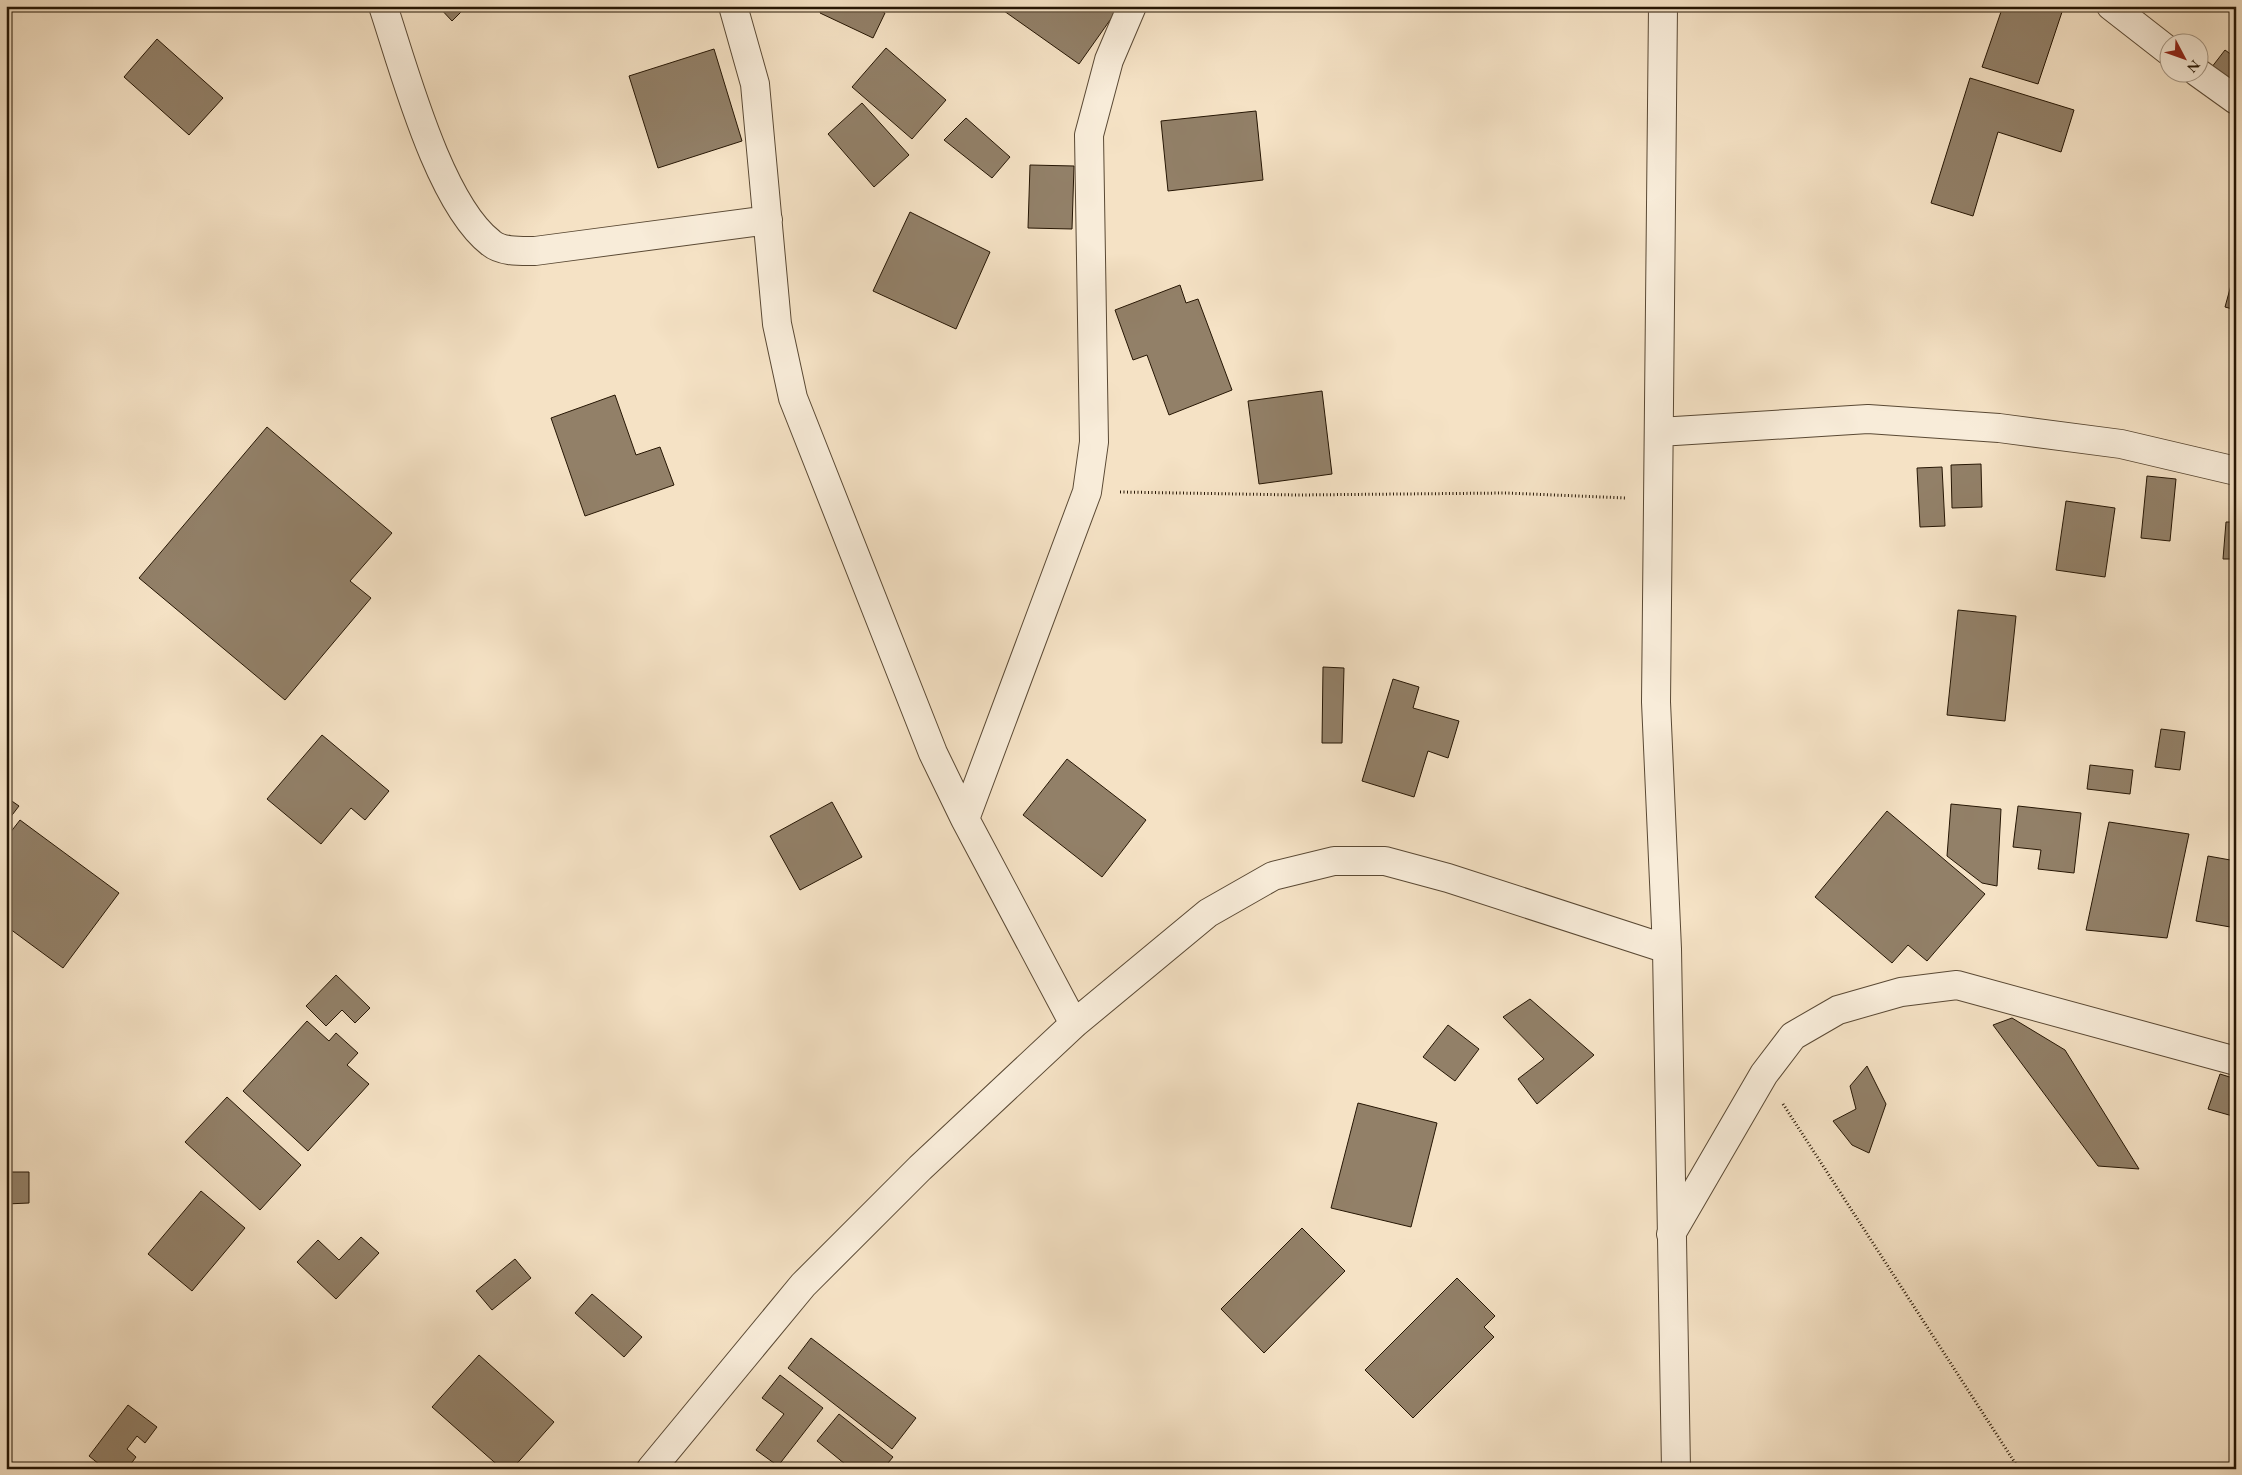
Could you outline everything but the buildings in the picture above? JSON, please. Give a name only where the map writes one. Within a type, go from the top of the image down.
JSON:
[{"type":"street","points":[[383,6],[444,179],[468,220],[492,244],[514,251],[534,251],[768,220]]},
{"type":"street","points":[[733,6],[755,84],[777,324],[793,398],[933,753],[965,819],[1074,1024]]},
{"type":"street","points":[[965,819],[1087,492],[1094,442],[1089,135],[1109,60],[1132,6]]},
{"type":"street","points":[[1663,6],[1656,702],[1667,949],[1676,1469]]},
{"type":"street","points":[[2111,6],[2160,44]]},
{"type":"street","points":[[2210,81],[2236,100]]},
{"type":"street","points":[[1659,432],[1868,419],[1999,428],[2121,444],[2236,471]]},
{"type":"street","points":[[651,1469],[803,1285],[920,1168],[1074,1024],[1208,913],[1273,876],[1334,861],[1385,861],[1448,878],[1667,949]]},
{"type":"street","points":[[1671,1235],[1764,1074],[1793,1036],[1838,1010],[1901,992],[1957,985],[2236,1061]]},
{"type":"path","points":[[1087,492],[1297,495],[1506,493],[1659,499]]},
{"type":"path","points":[[1764,1074],[2019,1469]]}]
